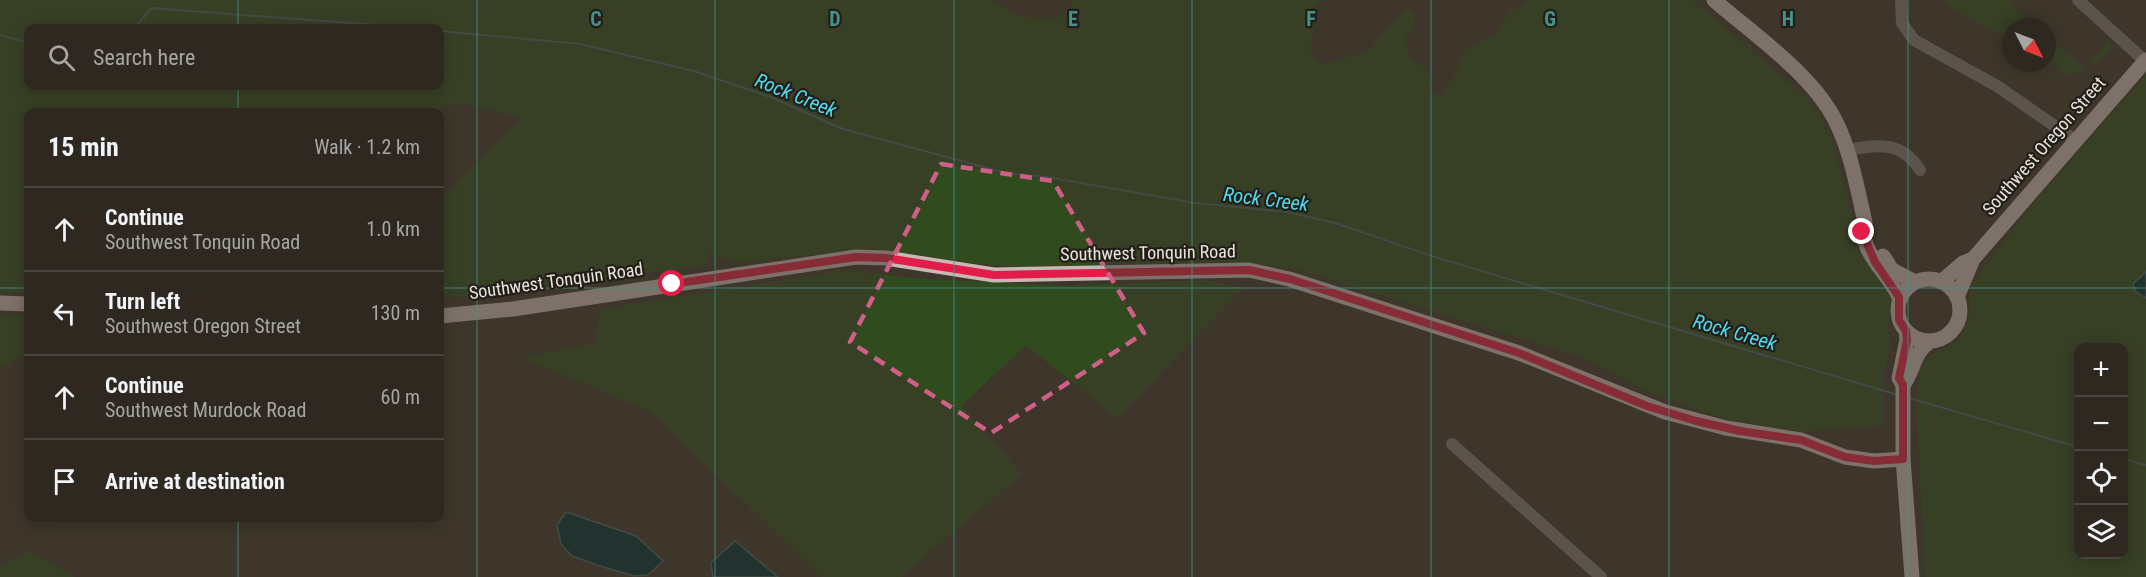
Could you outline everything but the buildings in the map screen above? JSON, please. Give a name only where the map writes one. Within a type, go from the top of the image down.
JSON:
[{"type":"main road","points":[[1714,0],[1809,84],[1835,119],[1847,150],[1865,222],[1872,230],[1892,270],[1915,282]]},
{"type":"main road","name":"Southwest Oregon Street","points":[[1903,385],[1916,354],[1929,342],[1953,332],[1960,319],[1957,297],[1973,259],[2146,60]]},
{"type":"main road","points":[[1865,222],[1862,232],[1869,249],[1899,297],[1915,282],[1928,280],[1941,282],[1957,297]]},
{"type":"main road","name":"Southwest Tonquin Road","points":[[444,316],[513,309],[856,257],[886,258],[994,275],[1249,270],[1290,279],[1519,353],[1675,415],[1740,431],[1801,440],[1845,457],[1874,461],[1903,459]]},
{"type":"main road","name":"Southwest Oregon Street","points":[[1941,282],[1963,263],[1973,259]]},
{"type":"main road","name":"Southwest Oregon Street","points":[[1899,297],[1899,320],[1906,331],[1907,340],[1899,378],[1903,385],[1903,459],[1912,577]]},
{"type":"main road","points":[[0,303],[24,304]]},
{"type":"main road","points":[[1906,331],[1929,342]]},
{"type":"street","points":[[1901,0],[1902,23],[1914,40],[1997,86],[2075,140]]},
{"type":"street","points":[[2078,0],[2146,60]]},
{"type":"street","points":[[1847,150],[1880,144],[1895,148],[1912,159],[1920,170]]},
{"type":"street","points":[[1452,444],[1601,577]]},
{"type":"highlighted area","points":[[941,164],[1053,181],[1144,333],[991,433],[850,342]]},
{"type":"green space","points":[[0,0],[991,0],[1020,17],[1060,18],[1074,0],[1322,0],[1313,7],[1315,24],[1310,50],[1316,61],[1326,64],[1368,51],[1408,10],[1414,14],[1414,25],[1405,37],[1410,58],[1425,68],[1432,78],[1428,93],[1441,95],[1454,77],[1465,50],[1498,32],[1510,10],[1515,8],[1518,11],[1529,0],[1692,0],[1805,96],[1820,114],[1831,136],[1864,259],[1892,298],[1888,329],[1890,345],[1884,372],[1884,425],[1803,432],[1720,418],[1647,391],[1582,357],[1302,271],[1259,264],[1223,262],[1024,267],[979,264],[869,248],[740,263],[707,253],[707,265],[444,298],[444,196],[523,118],[462,103],[432,108],[24,108],[24,293],[0,293]]},
{"type":"green space","points":[[1945,0],[2008,0],[2028,18],[2002,18],[2002,36],[1945,4]]},
{"type":"green space","points":[[2110,40],[2112,45],[2104,56],[2092,65],[2080,72],[2067,76],[2056,66],[2056,43],[2085,69]]},
{"type":"green space","points":[[2146,74],[2146,577],[1926,577],[1916,406],[1918,385],[1921,371],[1928,359],[1954,343],[1967,326],[1973,282],[2042,193]]},
{"type":"green space","points":[[845,270],[921,279],[1072,286],[1204,280],[1244,288],[1117,418],[1026,345],[961,406],[1022,474],[901,577],[822,577],[651,412],[523,358],[595,343],[601,309]]},
{"type":"green space","points":[[0,315],[24,316],[24,355],[0,367]]},
{"type":"green space","points":[[29,551],[75,577],[0,577],[0,567]]},
{"type":"water","points":[[2146,272],[2146,298],[2136,292],[2133,284]]},
{"type":"water","points":[[566,512],[636,536],[663,561],[648,575],[634,576],[572,556],[561,544],[557,525]]},
{"type":"water","points":[[735,541],[778,577],[713,577],[711,563]]},
{"type":"waterway","name":"Rock Creek","points":[[138,24],[152,8],[363,24]]},
{"type":"waterway","name":"Rock Creek","points":[[444,31],[580,44],[694,71],[773,98],[843,129],[1006,173],[1047,177],[1195,203],[1287,212],[1335,223],[1438,258],[1898,395]]},
{"type":"waterway","name":"Rock Creek","points":[[0,35],[24,42]]},
{"type":"waterway","name":"Rock Creek","points":[[1909,398],[2074,446]]},
{"type":"waterway","name":"Rock Creek","points":[[2128,460],[2146,465]]},
{"type":"route","points":[[672,284],[856,257],[886,258],[960,272],[1018,276],[1249,270],[1290,279],[1519,353],[1647,406],[1696,421],[1740,431],[1801,440],[1845,457],[1874,461],[1903,459],[1903,385],[1899,378],[1907,340],[1906,331],[1899,320],[1897,292],[1875,262],[1862,232]]}]
